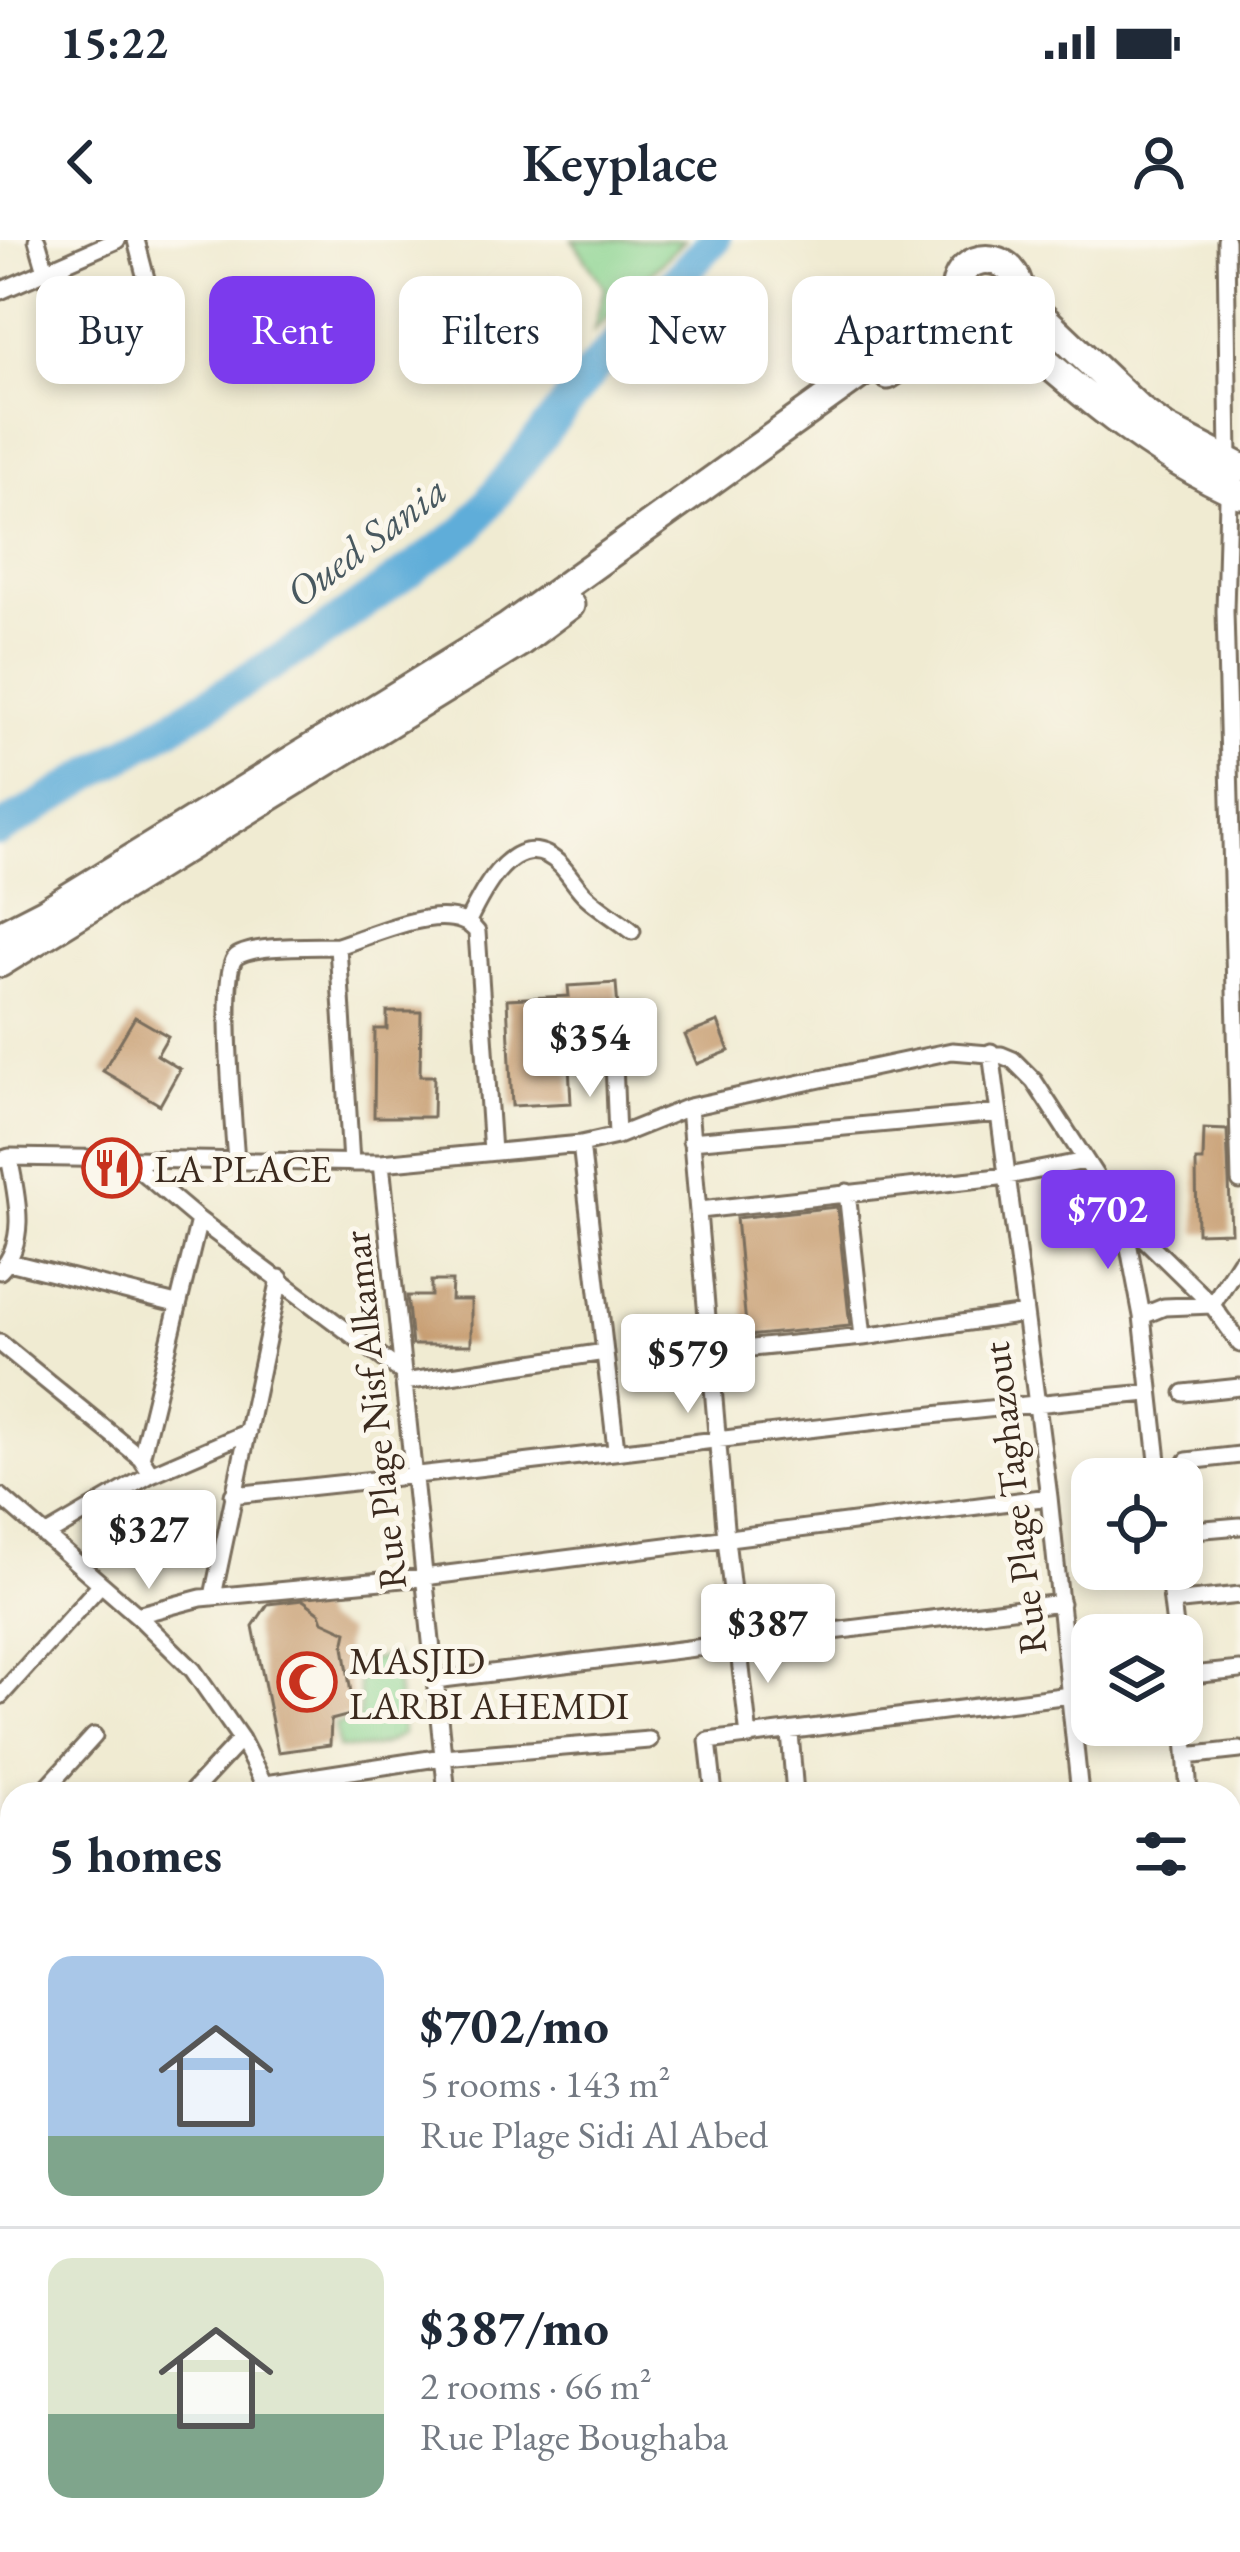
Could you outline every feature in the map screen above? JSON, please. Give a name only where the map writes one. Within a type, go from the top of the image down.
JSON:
[{"type":"highway","points":[[960,276],[964,268],[986,259],[1007,266],[1014,276]]},
{"type":"highway","points":[[1055,329],[1141,411],[1234,478]]},
{"type":"highway","points":[[1055,371],[1184,464],[1234,478]]},
{"type":"highway","points":[[0,935],[508,627],[846,384]]},
{"type":"highway","points":[[0,964],[519,644],[800,432],[874,384]]},
{"type":"street","points":[[37,240],[56,276]]},
{"type":"street","points":[[0,291],[117,240]]},
{"type":"street","points":[[136,240],[145,276]]},
{"type":"street","points":[[1226,240],[1234,354],[1232,615],[1240,1181]]},
{"type":"street","points":[[493,1152],[473,927],[484,885],[498,868],[534,852],[546,854],[585,895],[632,931]]},
{"type":"street","points":[[236,1161],[228,1001],[230,965],[237,957],[259,950],[338,946],[451,916],[473,927]]},
{"type":"street","points":[[338,946],[351,1163]]},
{"type":"street","points":[[176,1304],[4,1266],[17,1239],[18,1220],[4,1159],[123,1156],[381,1163],[580,1144],[617,1136],[689,1107],[952,1051],[991,1052],[1012,1060],[1034,1081],[1124,1218],[1238,1336]]},
{"type":"street","name":"Rue Plage Taghazout","points":[[991,1052],[1049,1497],[1079,1782]]},
{"type":"street","points":[[614,1062],[617,1136]]},
{"type":"street","points":[[689,1107],[726,1540],[749,1737]]},
{"type":"street","points":[[691,1141],[999,1113]]},
{"type":"street","points":[[580,1144],[616,1449]]},
{"type":"street","points":[[123,1156],[403,1378],[605,1352]]},
{"type":"street","points":[[700,1210],[1007,1176],[1084,1161]]},
{"type":"street","name":"Rue Plage Nisf Alkamar","points":[[381,1163],[446,1782]]},
{"type":"street","points":[[847,1192],[863,1337]]},
{"type":"street","points":[[1124,1218],[1142,1316],[1157,1458]]},
{"type":"street","points":[[141,1458],[199,1220]]},
{"type":"street","points":[[1212,1305],[1240,1261]]},
{"type":"street","points":[[213,1596],[280,1278]]},
{"type":"street","points":[[1142,1316],[1164,1306],[1212,1305]]},
{"type":"street","points":[[712,1352],[1025,1314]]},
{"type":"street","points":[[0,1343],[141,1458],[151,1474]]},
{"type":"street","points":[[1184,1394],[1240,1387]]},
{"type":"street","points":[[233,1496],[616,1449],[1148,1393]]},
{"type":"street","points":[[45,1535],[151,1474],[248,1432]]},
{"type":"street","points":[[1203,1459],[1240,1455]]},
{"type":"street","points":[[0,1496],[194,1670],[264,1782]]},
{"type":"street","points":[[137,1615],[213,1596],[424,1577],[1049,1497]]},
{"type":"street","points":[[1203,1530],[1240,1526]]},
{"type":"street","points":[[0,1696],[99,1586]]},
{"type":"street","points":[[1171,1590],[1173,1614]]},
{"type":"street","points":[[1172,1602],[1240,1595]]},
{"type":"street","points":[[435,1680],[1061,1604]]},
{"type":"street","points":[[1203,1674],[1240,1670]]},
{"type":"street","points":[[713,1782],[708,1742],[1070,1696]]},
{"type":"street","points":[[790,1733],[795,1782]]},
{"type":"street","points":[[52,1782],[94,1736]]},
{"type":"street","points":[[201,1782],[241,1739]]},
{"type":"street","points":[[306,1782],[443,1757],[649,1740]]},
{"type":"street","points":[[1185,1746],[1188,1782]]},
{"type":"street","points":[[1186,1756],[1240,1750]]},
{"type":"green space","points":[[573,240],[684,240],[648,276],[606,276],[606,318],[594,330],[604,287]]},
{"type":"green space","points":[[394,1655],[402,1734],[379,1746],[338,1748],[335,1724],[358,1720],[358,1662]]},
{"type":"building","points":[[616,983],[619,1022],[557,1025],[559,1067],[569,1066],[571,1103],[512,1106],[507,999],[569,996],[568,986]]},
{"type":"building","points":[[387,1012],[421,1012],[420,1076],[434,1076],[433,1117],[374,1117],[375,1029],[387,1029]]},
{"type":"building","points":[[135,1017],[168,1036],[157,1055],[180,1069],[160,1105],[103,1071]]},
{"type":"building","points":[[718,1022],[729,1051],[697,1064],[685,1035]]},
{"type":"building","points":[[1204,1129],[1227,1130],[1231,1232],[1197,1233],[1196,1161],[1203,1161]]},
{"type":"building","points":[[837,1207],[850,1326],[747,1336],[736,1218]]},
{"type":"building","points":[[431,1281],[452,1281],[451,1300],[471,1300],[471,1345],[412,1345],[407,1296],[431,1296]]},
{"type":"building","name":"MASJID LARBI AHEMDI","points":[[303,1600],[323,1621],[347,1632],[344,1646],[354,1714],[331,1720],[330,1745],[278,1752],[253,1626],[268,1604]]},
{"type":"waterway","name":"Oued Sania","points":[[0,830],[312,640],[468,529],[596,366],[714,240]]},
{"type":"place","name":"LA PLACE","points":[[112,1168]]},
{"type":"place","name":"MASJID LARBI AHEMDI","points":[[307,1682]]}]
